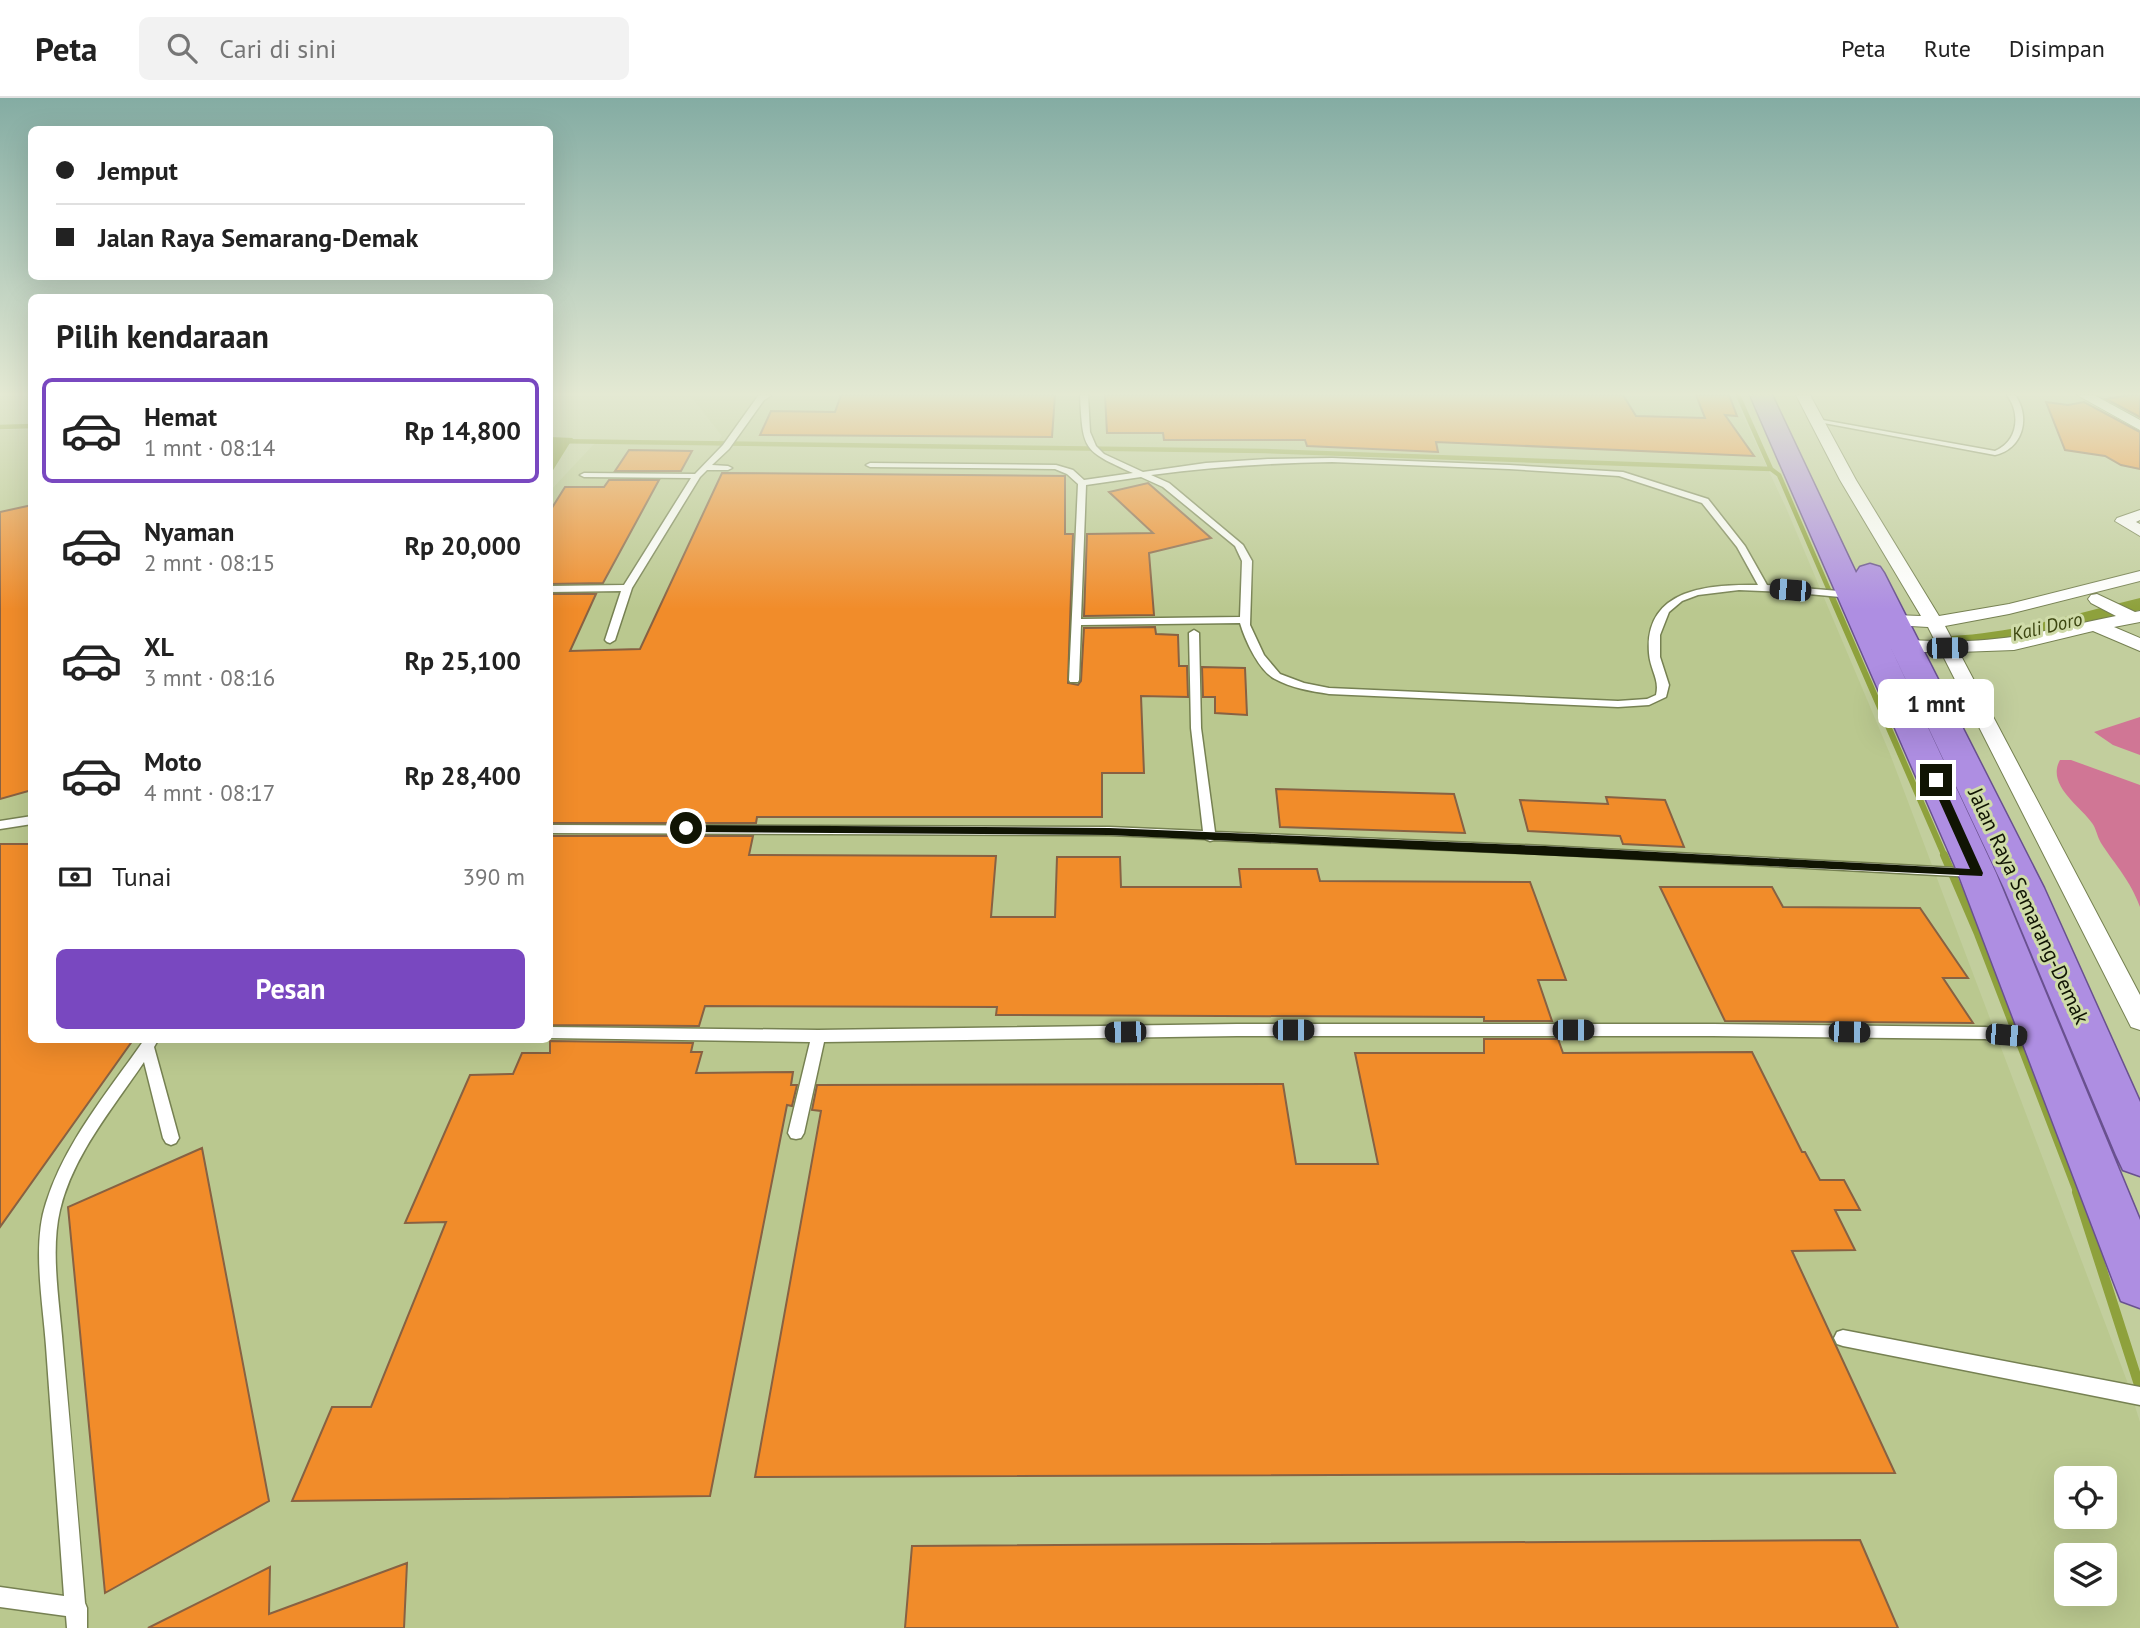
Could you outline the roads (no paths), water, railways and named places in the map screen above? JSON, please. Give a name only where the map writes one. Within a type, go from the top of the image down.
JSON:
[{"type":"highway","name":"Jalan Raya Semarang-Demak","points":[[1799,466],[2024,888],[2140,1156]]},
{"type":"highway","name":"Jalan Raya Semarang-Demak","points":[[1813,466],[1882,622],[2140,1283]]},
{"type":"street","points":[[1842,466],[1940,634],[2140,1020]]},
{"type":"street","points":[[2140,515],[2123,521],[2140,531]]},
{"type":"street","points":[[1940,634],[2009,609],[2140,576]]},
{"type":"street","points":[[1882,622],[1940,634],[2102,601],[2140,588]]},
{"type":"street","points":[[2102,601],[2134,616]]},
{"type":"street","points":[[1882,622],[1940,634],[2014,644],[2134,616]]},
{"type":"street","points":[[2095,625],[2140,645]]},
{"type":"lane","points":[[1000,466],[1056,467],[1070,472],[1082,483],[1074,680]]},
{"type":"lane","points":[[1126,466],[1166,485],[1239,545],[1247,561],[1245,620],[1259,656],[1276,676],[1302,687],[1329,691],[1638,703],[1661,697],[1664,685],[1657,671],[1654,637],[1662,614],[1677,600],[1698,591],[1764,588],[1882,622]]},
{"type":"lane","points":[[1082,483],[1195,466]]},
{"type":"lane","points":[[1464,466],[1620,474],[1705,501],[1741,546],[1764,588]]},
{"type":"lane","points":[[610,640],[627,588],[697,476],[705,467],[727,468]]},
{"type":"lane","points":[[584,475],[697,476]]},
{"type":"lane","points":[[553,589],[627,588]]},
{"type":"lane","points":[[1076,621],[1245,620]]},
{"type":"lane","points":[[1194,633],[1196,728],[1210,837]]},
{"type":"lane","points":[[1,823],[28,820]]},
{"type":"lane","points":[[553,829],[1095,831],[1545,850],[1978,873]]},
{"type":"lane","points":[[553,1033],[818,1036],[1237,1030],[1713,1030],[1984,1033],[2044,1040]]},
{"type":"lane","points":[[796,1133],[818,1036]]},
{"type":"lane","points":[[149,1043],[171,1138]]},
{"type":"lane","points":[[0,1597],[77,1618],[49,1277],[49,1238],[53,1203],[74,1155],[149,1043]]},
{"type":"lane","points":[[1843,1338],[2140,1396]]},
{"type":"water","name":"Kali Doro","points":[[2140,598],[2140,610],[2026,640],[1956,642],[1951,636],[2023,627]]},
{"type":"waterway","points":[[1698,466],[1771,469]]},
{"type":"waterway","points":[[1771,469],[1779,475],[1832,597]]},
{"type":"waterway","points":[[1831,595],[1945,857]]},
{"type":"waterway","points":[[1944,855],[1978,934],[2078,1194]]},
{"type":"waterway","points":[[2077,1192],[2140,1388]]}]
